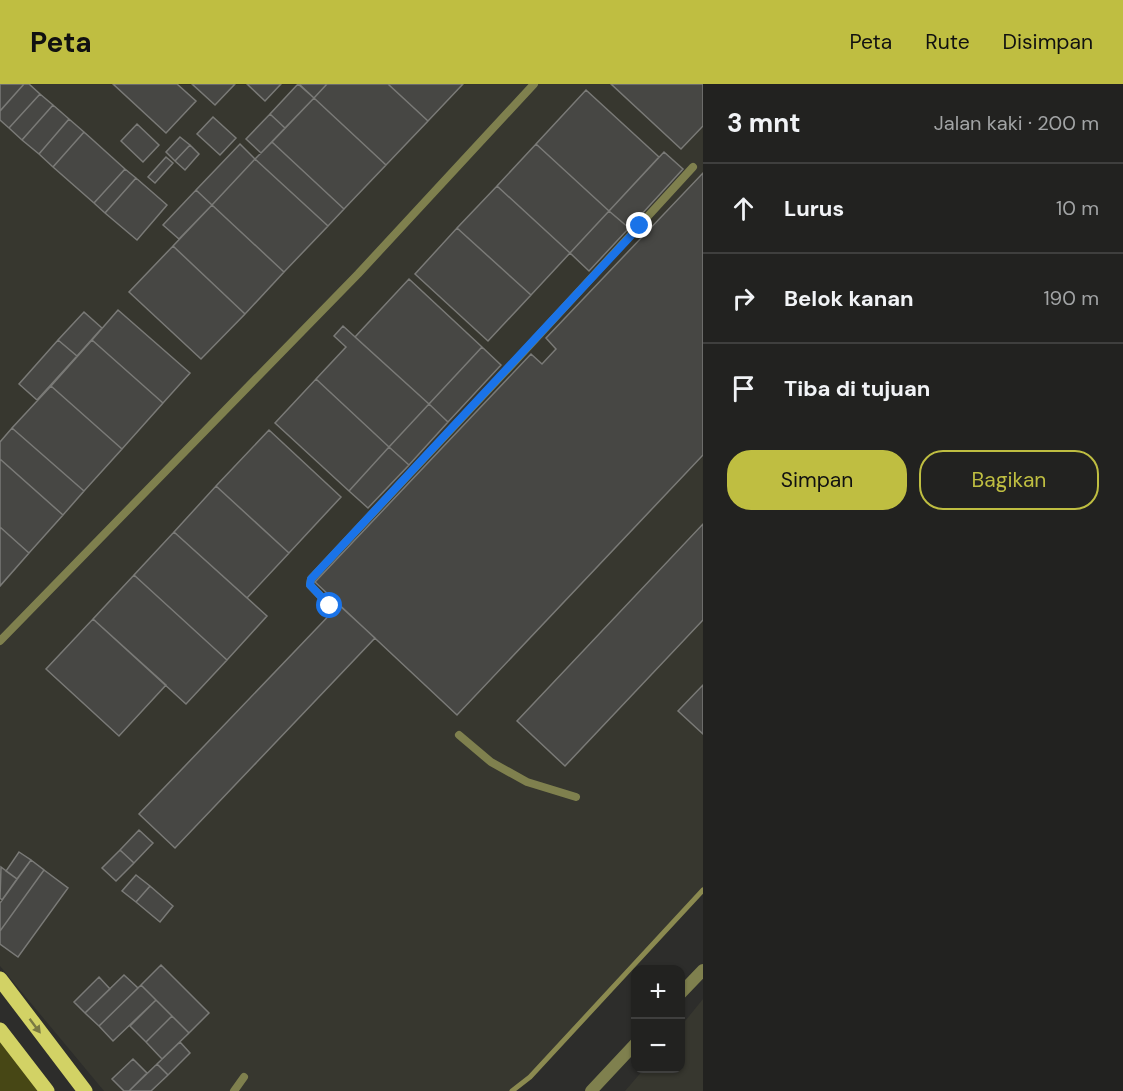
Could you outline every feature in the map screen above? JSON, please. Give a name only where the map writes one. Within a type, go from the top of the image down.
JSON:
[{"type":"main road","points":[[0,979],[85,1091]]},
{"type":"main road","points":[[0,1030],[47,1091]]},
{"type":"street","points":[[685,990],[703,970]]},
{"type":"street","points":[[591,1091],[631,1048]]},
{"type":"lane","points":[[0,641],[358,274],[534,84]]},
{"type":"lane","points":[[330,606],[310,585],[311,579],[693,167]]},
{"type":"lane","points":[[459,735],[491,762],[527,782],[576,797]]},
{"type":"lane","points":[[234,1091],[244,1077]]},
{"type":"shaded area","points":[[0,84],[703,84],[703,891],[634,965],[631,965],[631,968],[530,1077],[512,1091],[104,1091],[0,966]]},
{"type":"shaded area","points":[[703,999],[703,1091],[625,1091],[641,1073],[685,1073],[685,1021]]},
{"type":"shaded area","points":[[0,1031],[47,1091],[0,1091]]},
{"type":"building","points":[[0,84],[24,84],[0,111]]},
{"type":"building","points":[[24,84],[29,84],[40,94],[9,128],[0,120],[0,111]]},
{"type":"building","points":[[113,84],[177,84],[196,101],[166,133]]},
{"type":"building","points":[[192,84],[235,84],[215,105]]},
{"type":"building","points":[[247,84],[281,84],[265,101]]},
{"type":"building","points":[[298,84],[314,98],[285,128],[270,114]]},
{"type":"building","points":[[299,84],[327,84],[314,98]]},
{"type":"building","points":[[327,84],[388,84],[428,121],[386,165],[314,98]]},
{"type":"building","points":[[388,84],[463,84],[428,121]]},
{"type":"building","points":[[611,84],[703,84],[703,126],[681,149]]},
{"type":"building","points":[[586,90],[659,157],[609,211],[536,144]]},
{"type":"building","points":[[40,94],[53,105],[22,140],[9,128]]},
{"type":"building","points":[[314,98],[386,165],[344,209],[272,142]]},
{"type":"building","points":[[53,105],[69,119],[39,154],[22,140]]},
{"type":"building","points":[[270,114],[285,128],[261,153],[246,139]]},
{"type":"building","points":[[213,117],[236,138],[220,155],[197,134]]},
{"type":"building","points":[[69,119],[84,132],[53,167],[39,154]]},
{"type":"building","points":[[137,124],[159,145],[143,162],[121,141]]},
{"type":"building","points":[[84,132],[125,169],[94,203],[53,167]]},
{"type":"building","points":[[180,137],[190,145],[175,161],[166,152]]},
{"type":"building","points":[[272,142],[344,209],[328,226],[255,159]]},
{"type":"building","points":[[240,144],[255,159],[212,205],[196,190]]},
{"type":"building","points":[[536,144],[609,211],[570,253],[497,186]]},
{"type":"building","points":[[190,145],[199,154],[185,170],[175,161]]},
{"type":"building","points":[[664,152],[683,169],[629,228],[609,211]]},
{"type":"building","points":[[166,157],[173,163],[155,183],[148,177]]},
{"type":"building","points":[[255,159],[328,226],[284,272],[212,205]]},
{"type":"building","points":[[125,169],[136,178],[105,213],[94,203]]},
{"type":"building","points":[[703,173],[703,455],[457,715],[315,582],[531,354],[542,364],[556,349],[546,338]]},
{"type":"building","points":[[136,178],[167,205],[137,240],[105,213]]},
{"type":"building","points":[[497,186],[570,253],[531,295],[457,228]]},
{"type":"building","points":[[196,190],[212,205],[179,239],[163,225]]},
{"type":"building","points":[[212,205],[284,272],[245,314],[173,246]]},
{"type":"building","points":[[609,211],[629,228],[589,271],[570,253]]},
{"type":"building","points":[[457,228],[531,295],[488,341],[415,274]]},
{"type":"building","points":[[173,246],[245,314],[201,359],[129,292]]},
{"type":"building","points":[[409,279],[482,347],[429,404],[355,337]]},
{"type":"building","points":[[118,310],[190,373],[163,403],[92,340]]},
{"type":"building","points":[[84,312],[102,328],[77,356],[58,340]]},
{"type":"building","points":[[343,326],[429,404],[389,447],[316,379],[346,347],[334,336]]},
{"type":"building","points":[[58,340],[77,356],[37,400],[19,384]]},
{"type":"building","points":[[92,340],[163,403],[122,449],[51,386]]},
{"type":"building","points":[[482,347],[501,365],[448,422],[429,404]]},
{"type":"building","points":[[316,379],[389,447],[349,491],[275,423]]},
{"type":"building","points":[[51,386],[122,449],[84,491],[12,428]]},
{"type":"building","points":[[429,404],[448,422],[409,465],[389,447]]},
{"type":"building","points":[[12,428],[84,491],[63,515],[0,459],[0,442]]},
{"type":"building","points":[[269,430],[341,497],[289,553],[216,486]]},
{"type":"building","points":[[389,447],[409,465],[368,508],[349,491]]},
{"type":"building","points":[[0,459],[63,515],[29,553],[0,527]]},
{"type":"building","points":[[216,486],[289,553],[247,598],[174,532]]},
{"type":"building","points":[[703,524],[703,620],[565,766],[517,721]]},
{"type":"building","points":[[0,527],[29,553],[0,586]]},
{"type":"building","points":[[174,532],[267,616],[227,660],[134,575]]},
{"type":"building","points":[[134,575],[227,660],[186,704],[93,619]]},
{"type":"building","points":[[339,605],[375,638],[175,848],[139,814]]},
{"type":"building","points":[[93,619],[166,685],[119,736],[46,669]]},
{"type":"building","points":[[703,685],[703,734],[678,711]]},
{"type":"building","points":[[139,830],[153,843],[134,863],[120,850]]},
{"type":"building","points":[[120,850],[134,863],[116,881],[102,868]]},
{"type":"building","points":[[19,852],[31,860],[17,879],[6,871]]},
{"type":"building","points":[[31,860],[44,870],[0,931],[0,903]]},
{"type":"building","points":[[1,867],[17,879],[2,900],[0,898]]},
{"type":"building","points":[[44,870],[68,888],[18,957],[0,944],[0,931]]},
{"type":"building","points":[[136,875],[150,886],[136,902],[122,891]]},
{"type":"building","points":[[150,886],[173,906],[160,922],[136,902]]},
{"type":"building","points":[[161,965],[209,1013],[189,1033],[141,985]]},
{"type":"building","points":[[124,975],[138,988],[99,1026],[85,1013]]},
{"type":"building","points":[[99,977],[110,989],[85,1013],[74,1002]]},
{"type":"building","points":[[141,985],[156,1000],[113,1041],[99,1026]]},
{"type":"building","points":[[156,1000],[172,1016],[146,1042],[130,1026]]},
{"type":"building","points":[[172,1016],[189,1033],[162,1059],[146,1042]]},
{"type":"building","points":[[180,1042],[190,1053],[168,1075],[157,1064]]},
{"type":"building","points":[[133,1059],[147,1073],[129,1091],[124,1091],[112,1079]]},
{"type":"building","points":[[157,1064],[168,1075],[151,1091],[129,1091]]},
{"type":"waterway","points":[[512,1091],[530,1077],[703,890]]},
{"type":"route","points":[[330,606],[310,585],[311,579],[640,226]]}]
